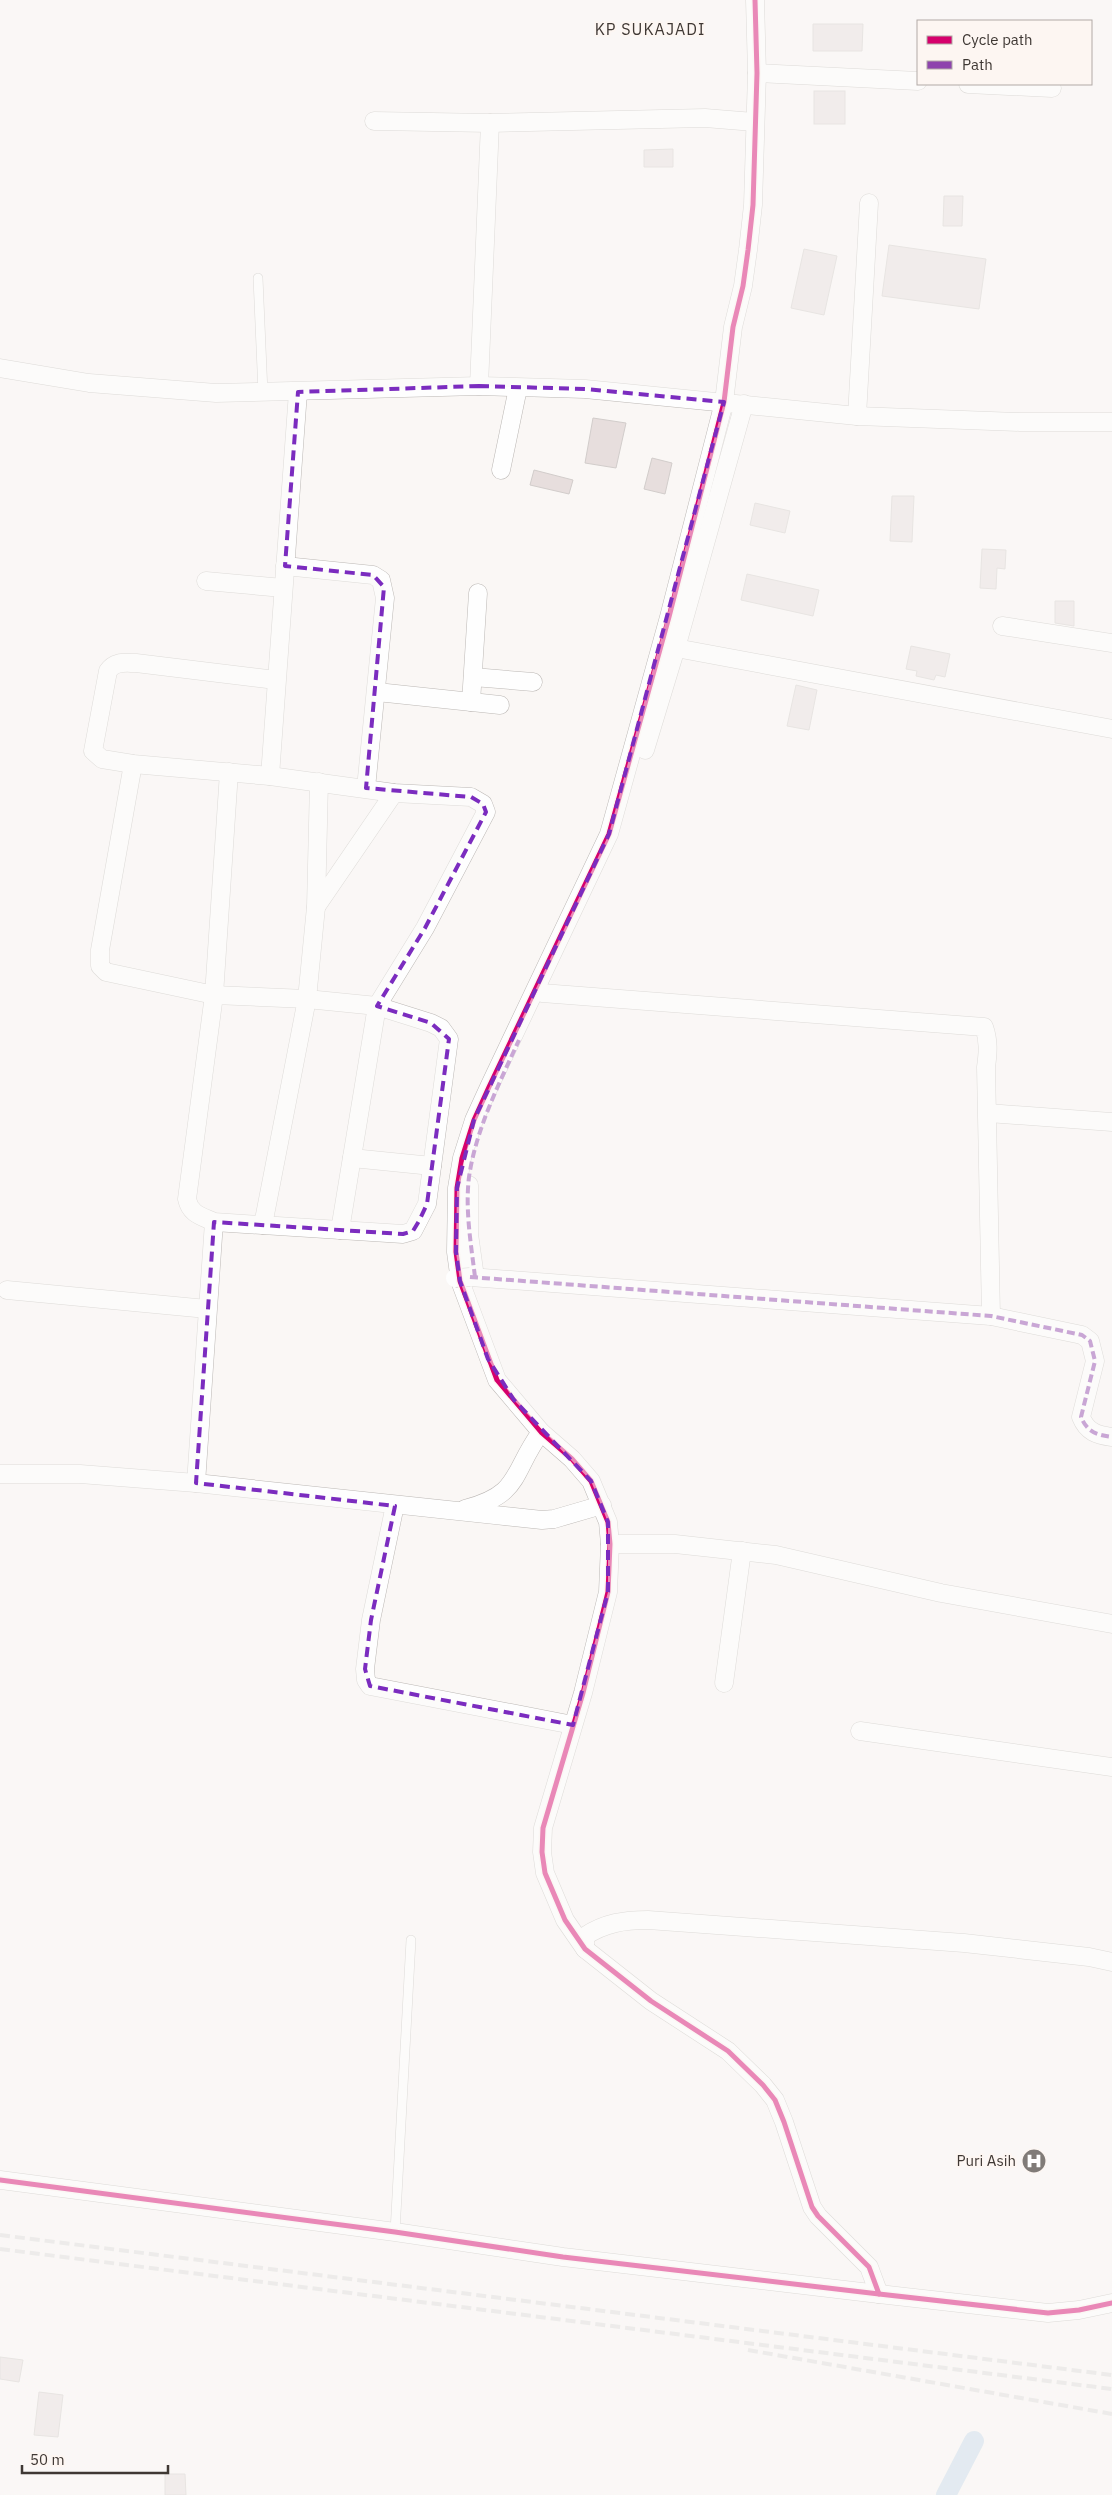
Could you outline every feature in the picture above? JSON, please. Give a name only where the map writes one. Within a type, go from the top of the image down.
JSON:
[{"type":"street","points":[[755,0],[756,73],[753,205],[743,286],[733,327],[724,402],[669,617],[608,834],[474,1120],[462,1158],[455,1215],[456,1252],[497,1380],[541,1432],[584,1470],[591,1480],[608,1522],[610,1544],[608,1592],[573,1725],[543,1828],[542,1852],[545,1873],[553,1894],[565,1920],[585,1942],[650,2001],[728,2051],[763,2085],[775,2100],[784,2122],[812,2207],[818,2216],[869,2267],[878,2294]]},
{"type":"street","points":[[756,73],[917,81]]},
{"type":"street","points":[[989,85],[1052,88]]},
{"type":"street","points":[[374,122],[490,123],[705,118],[754,122]]},
{"type":"street","points":[[479,386],[490,123]]},
{"type":"street","points":[[857,416],[869,203]]},
{"type":"street","points":[[0,368],[89,383],[183,391],[263,393],[479,386],[586,390],[857,416],[980,421],[1112,422]]},
{"type":"street","points":[[500,470],[518,388]]},
{"type":"street","points":[[270,776],[298,392]]},
{"type":"street","points":[[465,1278],[469,1234],[469,1177],[477,1141],[490,1106],[614,836],[634,787],[676,648],[744,404]]},
{"type":"street","points":[[285,566],[373,575],[381,580],[385,598],[366,788]]},
{"type":"street","points":[[206,581],[283,588]]},
{"type":"street","points":[[472,702],[478,593]]},
{"type":"street","points":[[1002,626],[1112,643]]},
{"type":"street","points":[[676,648],[1112,729]]},
{"type":"street","points":[[276,680],[136,663],[120,662],[112,665],[108,671],[93,751],[102,758],[133,764],[270,776],[394,793],[471,797],[484,804],[486,812],[425,928],[377,1006],[340,1230]]},
{"type":"street","points":[[473,677],[533,682]]},
{"type":"street","points":[[377,692],[500,705]]},
{"type":"street","points":[[133,764],[100,950],[100,966],[106,972],[214,995],[307,999],[377,1006],[431,1022],[441,1028],[449,1039],[427,1204],[413,1231],[403,1234],[214,1222],[194,1213],[188,1207],[187,1199],[214,995],[229,772]]},
{"type":"street","points":[[263,1225],[307,999],[316,907],[319,782]]},
{"type":"street","points":[[316,907],[394,793]]},
{"type":"street","points":[[542,993],[984,1027],[988,1043],[986,1067],[991,1316]]},
{"type":"street","points":[[988,1113],[1112,1122]]},
{"type":"street","points":[[352,1158],[432,1166]]},
{"type":"street","points":[[196,1483],[214,1222]]},
{"type":"street","points":[[465,1278],[991,1316],[1082,1335],[1090,1340],[1095,1361],[1081,1417],[1089,1430],[1098,1435],[1112,1437]]},
{"type":"street","points":[[7,1290],[207,1309]]},
{"type":"street","points":[[457,1511],[486,1504],[507,1491],[520,1471],[528,1451],[541,1432]]},
{"type":"street","points":[[0,1474],[80,1474],[196,1483],[395,1505],[554,1519],[602,1505]]},
{"type":"street","points":[[395,1505],[371,1620],[366,1669],[366,1680],[370,1686],[573,1725]]},
{"type":"street","points":[[610,1544],[675,1544],[776,1555],[940,1593],[1112,1624]]},
{"type":"street","points":[[724,1683],[742,1551]]},
{"type":"street","points":[[860,1732],[1112,1767]]},
{"type":"street","points":[[585,1942],[601,1926],[629,1920],[648,1920],[964,1943],[1090,1957],[1112,1962]]},
{"type":"street","points":[[0,2180],[395,2232],[563,2257],[1048,2313],[1078,2310],[1112,2302]]},
{"type":"lane","points":[[258,278],[263,393]]},
{"type":"lane","points":[[395,2232],[411,1940]]},
{"type":"highlighted area","points":[[479,386],[585,389],[724,402],[609,834],[474,1120],[457,1188],[456,1252],[460,1281],[488,1359],[514,1400],[591,1481],[608,1522],[608,1592],[573,1725],[370,1686],[365,1669],[371,1620],[395,1506],[196,1483],[214,1222],[403,1234],[413,1231],[427,1204],[449,1039],[431,1023],[377,1006],[425,928],[486,812],[483,804],[471,797],[366,788],[384,587],[373,575],[285,566],[298,392]]},
{"type":"building","points":[[813,24],[863,24],[862,51],[813,51]]},
{"type":"building","points":[[814,91],[845,91],[845,124],[814,124]]},
{"type":"building","points":[[673,149],[673,167],[644,167],[644,150]]},
{"type":"building","points":[[944,196],[963,196],[962,226],[943,226]]},
{"type":"building","points":[[889,245],[986,259],[979,309],[882,296]]},
{"type":"building","points":[[804,249],[837,256],[824,315],[791,308]]},
{"type":"building","points":[[593,418],[626,423],[616,468],[585,463]]},
{"type":"building","points":[[652,458],[672,463],[665,494],[644,489]]},
{"type":"building","points":[[534,470],[573,480],[569,494],[530,485]]},
{"type":"building","points":[[892,496],[914,496],[912,542],[890,541]]},
{"type":"building","points":[[755,503],[790,511],[785,533],[750,525]]},
{"type":"building","points":[[982,549],[1006,550],[1005,569],[997,568],[996,589],[980,588]]},
{"type":"building","points":[[747,574],[819,590],[813,616],[741,600]]},
{"type":"building","points":[[1055,601],[1074,601],[1074,626],[1055,623]]},
{"type":"building","points":[[911,646],[950,654],[945,677],[936,675],[934,680],[916,676],[917,671],[906,669]]},
{"type":"building","points":[[796,685],[817,690],[809,730],[787,726]]},
{"type":"building","points":[[0,2357],[23,2360],[19,2382],[0,2379]]},
{"type":"building","points":[[39,2392],[63,2395],[58,2437],[34,2435]]},
{"type":"building","points":[[165,2474],[185,2474],[186,2495],[165,2495]]},
{"type":"waterway","points":[[946,2495],[974,2441]]},
{"type":"railway","points":[[0,2235],[1112,2375]]},
{"type":"railway","points":[[0,2249],[1112,2389]]},
{"type":"railway","points":[[748,2350],[1112,2414]]},
{"type":"marked path","points":[[475,1277],[468,1214],[468,1189],[472,1159],[496,1090],[519,1040]]},
{"type":"marked path","points":[[470,1277],[991,1316],[1082,1335],[1090,1341],[1095,1361],[1081,1417],[1086,1426],[1093,1432],[1112,1437]]},
{"type":"cycle path","points":[[755,0],[757,73],[753,205],[743,286],[733,327],[724,402],[669,617],[609,834],[474,1120],[462,1158],[457,1188],[456,1252],[460,1281],[497,1380],[541,1432],[572,1459],[591,1481],[608,1522],[610,1544],[608,1592],[583,1693],[543,1828],[542,1852],[545,1873],[565,1920],[585,1949],[651,2001],[728,2051],[763,2085],[775,2100],[812,2207],[818,2216],[869,2267],[879,2294]]},
{"type":"cycle path","points":[[0,2180],[395,2232],[563,2257],[1048,2313],[1079,2310],[1112,2303]]},
{"type":"place","name":"Puri Asih","points":[[1034,2161]]},
{"type":"district","name":"KP SUKAJADI","points":[[650,29]]}]
